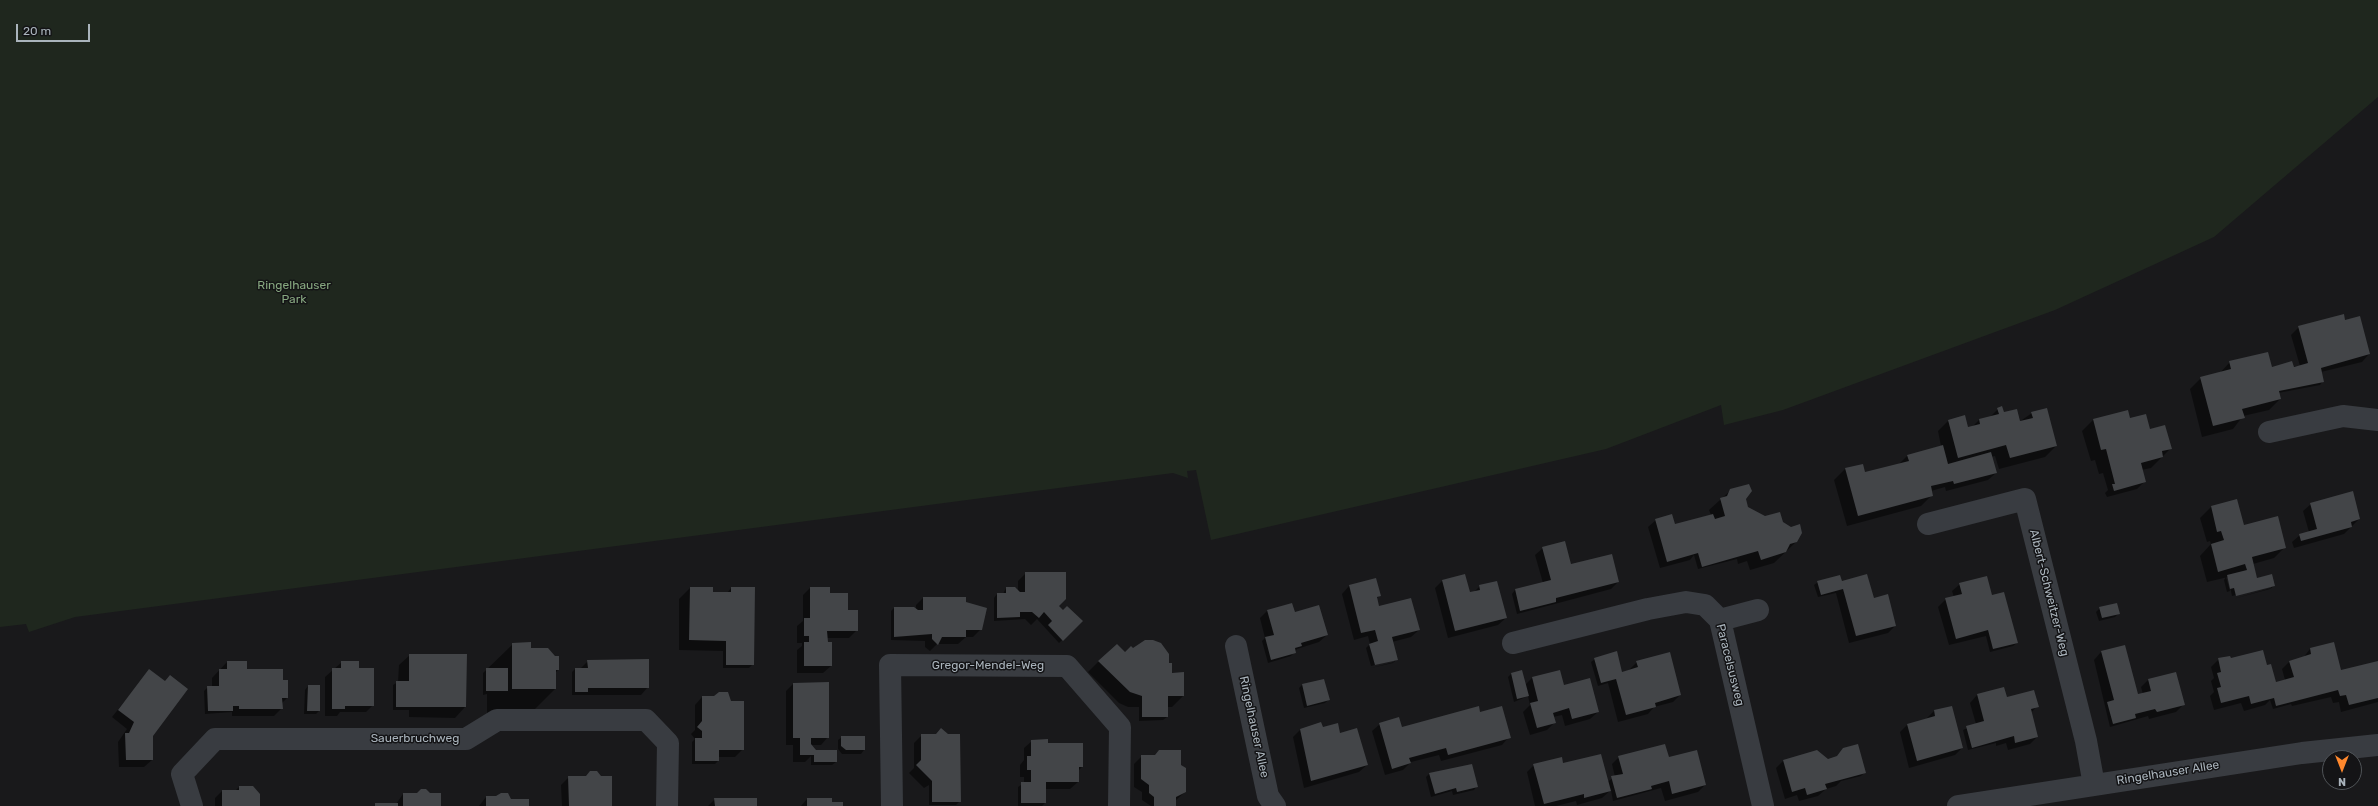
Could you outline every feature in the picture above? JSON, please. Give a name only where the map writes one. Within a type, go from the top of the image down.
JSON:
[{"type":"street","points":[[2269,432],[2343,416],[2378,421]]},
{"type":"street","name":"Albert-Schweitzer-Weg","points":[[1928,524],[2025,499],[2086,741],[2094,785]]},
{"type":"street","name":"Paracelsusweg","points":[[1512,643],[1648,609],[1686,602],[1705,605],[1720,620],[1763,806]]},
{"type":"street","points":[[1720,620],[1758,610]]},
{"type":"street","name":"Ringelhauser Allee","points":[[1236,646],[1268,796],[1275,806]]},
{"type":"street","name":"Gregor-Mendel-Weg","points":[[892,806],[890,665],[1068,666],[1120,727],[1119,806]]},
{"type":"street","name":"Sauerbruchweg","points":[[192,806],[182,774],[215,738],[466,739],[497,720],[646,720],[668,743],[667,806]]},
{"type":"street","name":"Ringelhauser Allee","points":[[1958,806],[2302,753],[2378,744]]},
{"type":"green space","name":"Ringelhauser Park","points":[[0,0],[2378,0],[2378,97],[2214,237],[2055,310],[1783,410],[1724,425],[1721,405],[1606,449],[1211,540],[1196,470],[1187,471],[1188,478],[1173,473],[75,617],[29,632],[26,624],[0,627]]},
{"type":"building","points":[[2344,314],[2345,320],[2360,316],[2370,354],[2321,368],[2324,382],[2279,391],[2281,399],[2242,409],[2245,418],[2213,426],[2200,377],[2231,369],[2229,361],[2268,352],[2272,367],[2292,361],[2294,367],[2308,363],[2298,326]]},
{"type":"building","points":[[2002,406],[2004,412],[2017,409],[2020,421],[2033,418],[2031,412],[2047,408],[2057,446],[2010,458],[2006,445],[1958,458],[1948,420],[1965,415],[1968,427],[1980,424],[1979,419],[1999,414],[1997,408]]},
{"type":"building","points":[[2128,410],[2130,418],[2146,414],[2150,429],[2165,425],[2172,449],[2162,451],[2163,457],[2141,463],[2146,482],[2114,491],[2112,484],[2115,484],[2106,449],[2101,450],[2093,419]]},
{"type":"building","points":[[1943,445],[1948,464],[1991,452],[1997,473],[1954,484],[1953,481],[1931,486],[1933,496],[1858,516],[1845,468],[1863,464],[1865,472],[1909,461],[1907,455]]},
{"type":"building","points":[[1749,484],[1752,491],[1746,499],[1748,507],[1765,516],[1780,512],[1783,522],[1791,527],[1800,524],[1802,533],[1797,542],[1790,544],[1786,552],[1761,560],[1758,551],[1702,567],[1698,553],[1667,562],[1655,519],[1672,514],[1675,524],[1713,514],[1715,519],[1725,516],[1720,498],[1727,496],[1730,489]]},
{"type":"building","points":[[2353,491],[2360,519],[2351,522],[2352,527],[2301,541],[2299,534],[2317,529],[2310,503]]},
{"type":"building","points":[[2237,499],[2244,525],[2278,516],[2286,548],[2252,557],[2257,578],[2272,574],[2275,586],[2236,596],[2234,588],[2230,589],[2227,575],[2247,570],[2245,564],[2218,572],[2211,544],[2224,540],[2221,531],[2217,532],[2211,506]]},
{"type":"building","points":[[1565,541],[1571,564],[1612,554],[1619,582],[1556,598],[1556,602],[1520,611],[1515,589],[1551,580],[1542,547]]},
{"type":"building","points":[[1025,572],[1066,572],[1066,599],[1059,606],[1063,610],[1067,606],[1083,621],[1063,641],[1048,625],[1052,621],[1044,612],[1039,618],[1032,612],[1020,612],[1020,617],[997,618],[997,593],[1006,593],[1006,587],[1015,587],[1020,592],[1025,592]]},
{"type":"building","points":[[1465,574],[1470,592],[1480,590],[1479,585],[1497,581],[1507,618],[1455,631],[1442,580]]},
{"type":"building","points":[[1867,574],[1874,598],[1888,594],[1896,626],[1856,636],[1843,589],[1821,595],[1817,581],[1840,575],[1842,581]]},
{"type":"building","points":[[1987,576],[1992,595],[2004,592],[2018,643],[1993,649],[1988,630],[1956,639],[1945,598],[1962,594],[1959,583]]},
{"type":"building","points":[[1376,578],[1381,596],[1377,597],[1379,606],[1411,598],[1420,630],[1392,637],[1398,660],[1375,665],[1369,644],[1378,641],[1375,630],[1361,633],[1349,585]]},
{"type":"building","points":[[690,587],[713,587],[713,592],[731,592],[731,587],[755,587],[754,665],[726,665],[726,641],[689,640]]},
{"type":"building","points":[[810,587],[830,587],[830,593],[848,593],[848,610],[858,610],[858,631],[827,631],[828,642],[832,642],[832,666],[804,666],[804,642],[809,642],[809,636],[804,636],[804,618],[810,618]]},
{"type":"building","points":[[923,597],[966,597],[966,602],[987,608],[982,630],[966,630],[966,637],[942,637],[938,645],[932,639],[932,634],[894,637],[894,607],[914,607],[918,610],[923,610]]},
{"type":"building","points":[[1292,603],[1295,612],[1319,605],[1328,635],[1301,643],[1302,646],[1295,648],[1296,653],[1271,660],[1265,637],[1274,635],[1267,610]]},
{"type":"building","points":[[2117,603],[2120,614],[2102,618],[2099,607]]},
{"type":"building","points":[[1145,640],[1153,640],[1161,643],[1169,654],[1169,663],[1172,663],[1172,673],[1184,672],[1184,696],[1168,696],[1168,717],[1142,717],[1142,696],[1130,692],[1098,661],[1117,644],[1125,652],[1131,646],[1133,648]]},
{"type":"building","points":[[531,642],[531,648],[548,648],[555,656],[559,656],[559,670],[556,670],[556,689],[512,689],[512,643]]},
{"type":"building","points":[[2334,642],[2341,670],[2378,661],[2378,698],[2349,705],[2346,695],[2340,696],[2338,690],[2276,706],[2274,698],[2251,704],[2249,696],[2221,703],[2217,688],[2221,687],[2217,673],[2221,672],[2218,658],[2230,656],[2231,658],[2263,650],[2267,665],[2271,664],[2276,682],[2294,677],[2289,661],[2311,654],[2310,648]]},
{"type":"building","points":[[2125,645],[2138,694],[2151,691],[2148,679],[2176,672],[2185,705],[2157,712],[2155,709],[2135,714],[2136,718],[2113,724],[2107,702],[2114,700],[2101,651]]},
{"type":"building","points":[[1617,651],[1622,672],[1638,667],[1636,661],[1670,652],[1681,695],[1655,703],[1656,707],[1626,715],[1616,679],[1601,683],[1594,658]]},
{"type":"building","points":[[409,654],[467,654],[466,707],[396,707],[396,681],[409,681]]},
{"type":"building","points":[[649,659],[649,688],[588,688],[588,692],[575,692],[575,668],[588,668],[587,660]]},
{"type":"building","points":[[227,661],[247,661],[247,669],[283,669],[283,680],[288,680],[288,698],[282,698],[283,709],[239,709],[239,706],[233,706],[233,711],[208,711],[207,686],[219,686],[219,669],[227,669]]},
{"type":"building","points":[[341,661],[359,661],[359,668],[374,668],[374,706],[345,706],[345,709],[332,709],[332,668],[341,668]]},
{"type":"building","points":[[486,668],[508,668],[508,691],[486,691]]},
{"type":"building","points":[[149,669],[165,681],[170,675],[188,689],[153,736],[153,760],[126,760],[125,733],[129,733],[134,722],[118,710]]},
{"type":"building","points":[[1522,670],[1529,696],[1517,699],[1511,673]]},
{"type":"building","points":[[1560,670],[1564,685],[1590,678],[1599,712],[1572,719],[1569,708],[1553,713],[1556,723],[1537,728],[1530,703],[1538,701],[1532,677]]},
{"type":"building","points":[[1324,679],[1330,700],[1307,706],[1302,684]]},
{"type":"building","points":[[829,682],[829,738],[811,738],[811,744],[816,750],[837,750],[837,762],[814,762],[814,755],[800,755],[800,738],[793,738],[793,683]]},
{"type":"building","points":[[308,685],[320,685],[320,711],[307,711]]},
{"type":"building","points":[[2004,687],[2007,697],[2034,690],[2039,707],[2031,709],[2038,737],[2015,743],[2014,736],[1972,748],[1966,726],[1984,721],[1977,694]]},
{"type":"building","points":[[719,692],[728,692],[731,701],[744,701],[744,750],[719,750],[719,761],[695,761],[695,738],[702,738],[702,731],[697,727],[702,721],[702,696],[714,696]]},
{"type":"building","points":[[1479,706],[1480,712],[1502,706],[1511,738],[1448,755],[1446,748],[1409,758],[1411,763],[1392,769],[1379,723],[1399,717],[1402,727]]},
{"type":"building","points":[[1952,706],[1963,748],[1917,761],[1907,724],[1935,716],[1934,710]]},
{"type":"building","points":[[1321,722],[1323,727],[1338,723],[1340,733],[1357,728],[1368,765],[1311,781],[1300,729]]},
{"type":"building","points":[[941,728],[948,734],[960,734],[961,802],[932,802],[932,781],[916,765],[921,760],[921,734],[936,734]]},
{"type":"building","points":[[841,736],[865,736],[865,750],[846,750],[841,746]]},
{"type":"building","points":[[1048,739],[1048,743],[1083,743],[1083,767],[1079,767],[1079,782],[1046,782],[1046,803],[1021,803],[1021,782],[1031,782],[1031,770],[1027,770],[1027,756],[1031,756],[1031,740]]},
{"type":"building","points":[[1665,744],[1669,757],[1697,750],[1706,785],[1672,794],[1669,781],[1651,786],[1652,789],[1617,798],[1611,776],[1623,774],[1618,756]]},
{"type":"building","points":[[1858,744],[1866,773],[1825,784],[1827,789],[1807,795],[1805,788],[1792,792],[1783,760],[1817,750],[1828,759],[1837,756],[1843,748]]},
{"type":"building","points":[[1159,750],[1181,750],[1181,765],[1186,768],[1186,792],[1176,797],[1176,806],[1154,806],[1154,797],[1149,793],[1149,785],[1141,779],[1141,755],[1155,755]]},
{"type":"building","points":[[1601,754],[1611,791],[1584,798],[1584,794],[1544,804],[1533,764],[1562,757],[1563,763]]},
{"type":"building","points":[[1472,764],[1478,787],[1457,792],[1456,788],[1435,794],[1429,773]]},
{"type":"building","points":[[590,771],[597,771],[601,776],[612,776],[612,806],[569,806],[568,776],[586,776]]},
{"type":"building","points":[[239,786],[253,786],[260,794],[260,806],[222,806],[222,790],[239,790]]},
{"type":"building","points":[[421,789],[426,789],[430,793],[441,793],[441,806],[403,806],[403,793],[417,793]]},
{"type":"building","points":[[501,793],[508,793],[511,799],[529,799],[529,806],[486,806],[486,796],[496,796]]},
{"type":"building","points":[[714,798],[757,798],[757,806],[715,806]]},
{"type":"building","points":[[807,798],[832,798],[832,802],[843,802],[843,806],[807,806]]},
{"type":"building","points":[[375,803],[398,803],[398,806],[375,806]]}]
